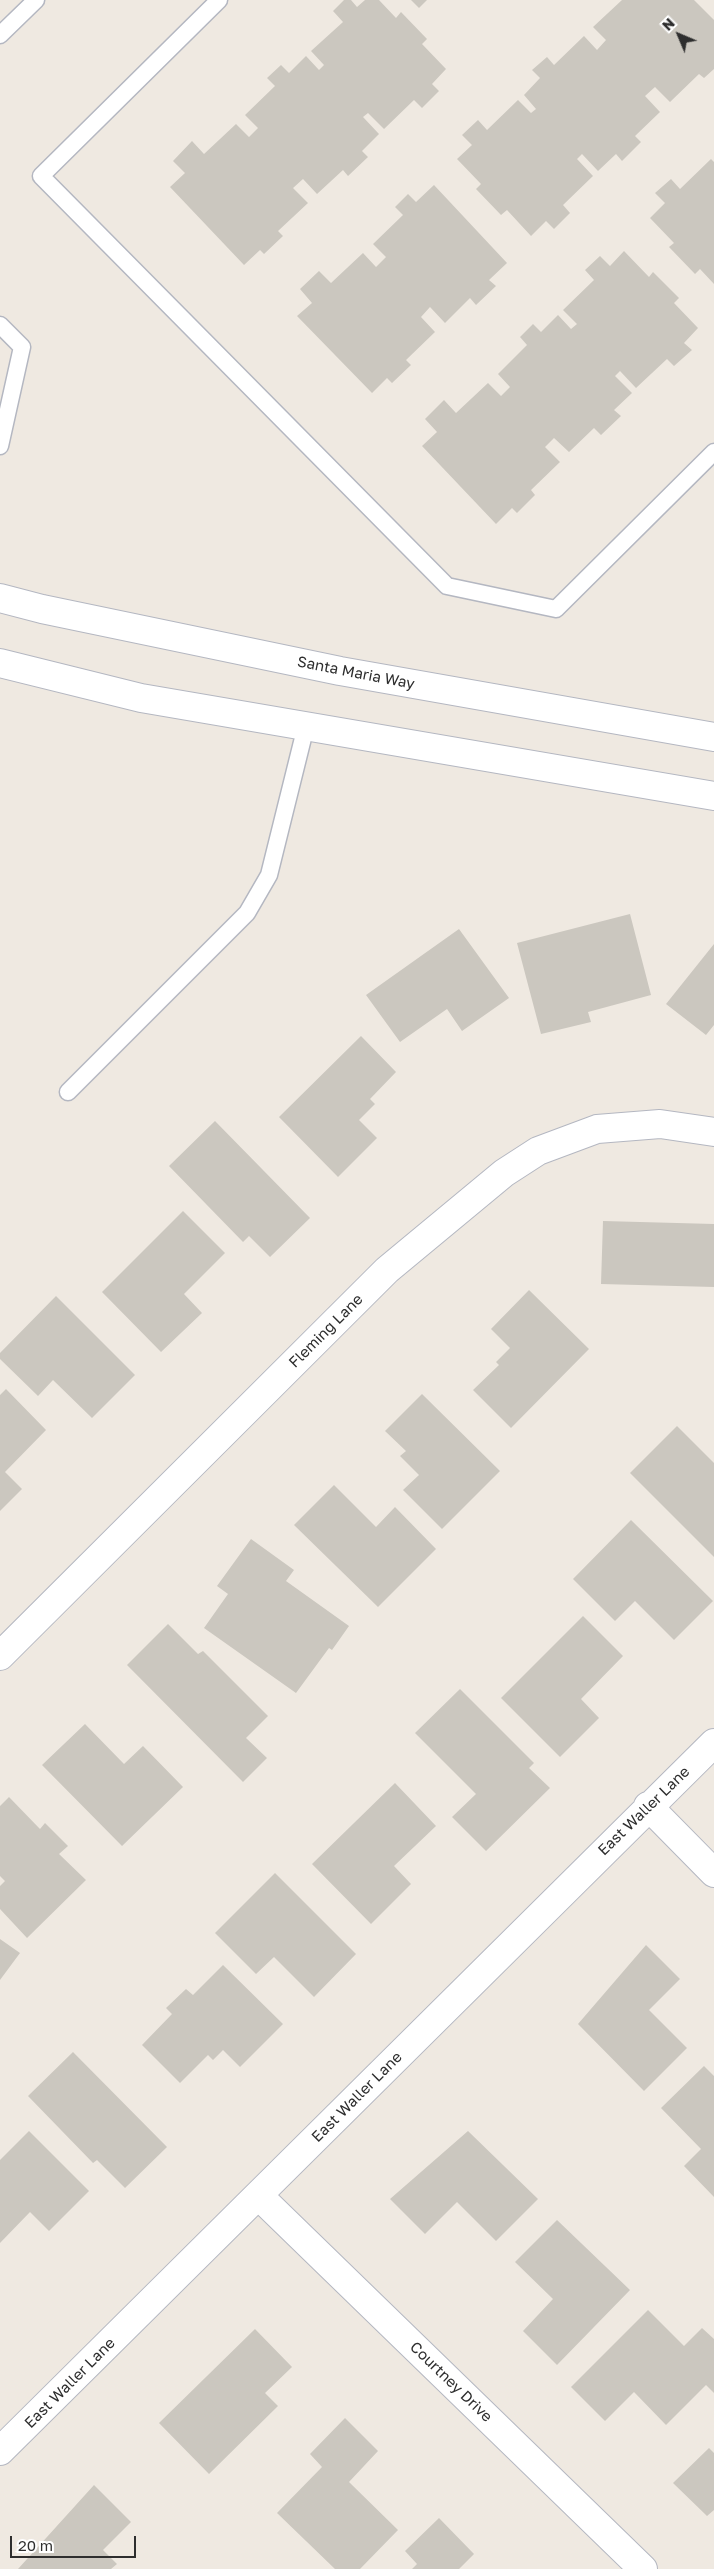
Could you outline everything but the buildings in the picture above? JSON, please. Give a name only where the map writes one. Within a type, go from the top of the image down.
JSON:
[{"type":"street","name":"Santa Maria Way","points":[[0,598],[42,609],[340,671],[714,737]]},
{"type":"street","points":[[0,663],[140,698],[714,796]]},
{"type":"street","name":"Fleming Lane","points":[[0,1656],[387,1270],[504,1173],[538,1151],[597,1129],[660,1124],[714,1132]]},
{"type":"street","name":"East Waller Lane","points":[[0,2451],[259,2196],[648,1806],[714,1743]]},
{"type":"street","points":[[648,1806],[714,1873]]},
{"type":"street","name":"Courtney Drive","points":[[259,2196],[643,2569]]},
{"type":"lane","points":[[0,35],[36,0]]},
{"type":"lane","points":[[219,0],[41,176],[448,586],[556,609],[714,452]]},
{"type":"lane","points":[[0,324],[22,347],[0,446]]},
{"type":"lane","points":[[68,1092],[247,913],[269,875],[306,726]]}]
